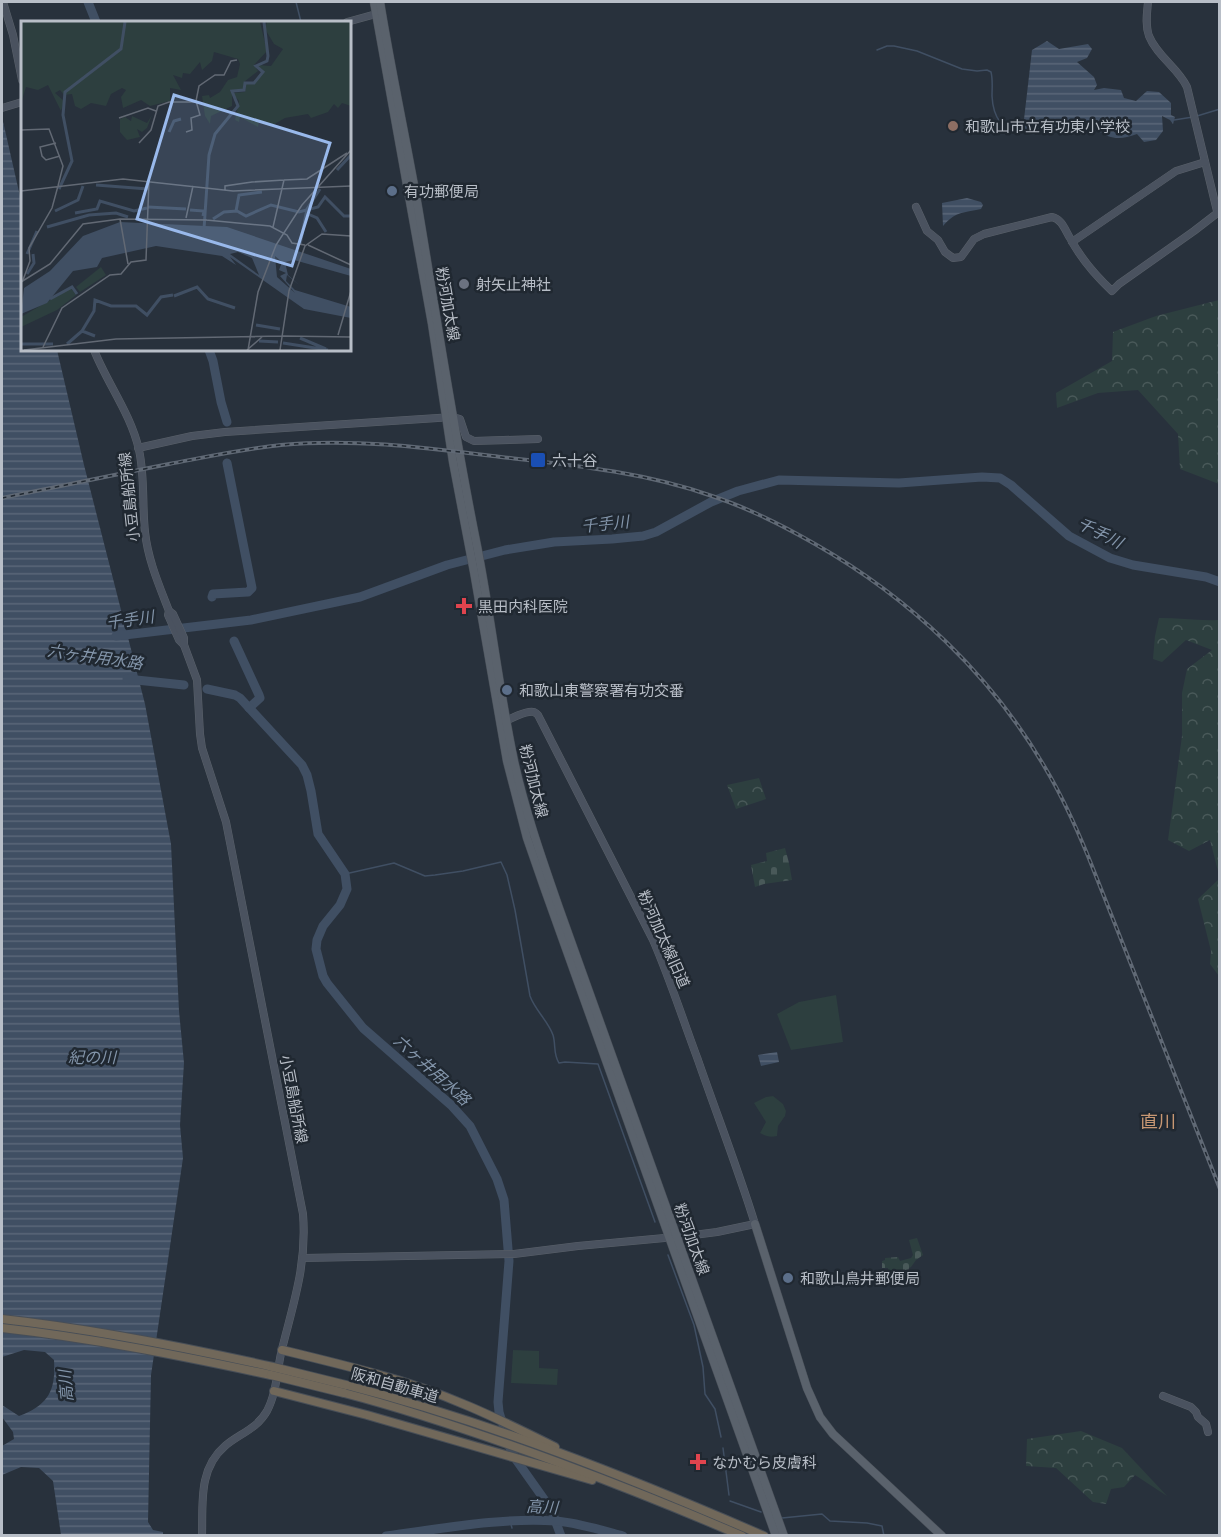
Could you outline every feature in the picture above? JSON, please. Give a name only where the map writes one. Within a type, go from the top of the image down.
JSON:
[{"type":"highway","name":"阪和自動車道","points":[[2,1319],[144,1340],[415,1405],[584,1461],[764,1536]]},
{"type":"highway","name":"阪和自動車道","points":[[2,1328],[245,1365]]},
{"type":"highway","points":[[282,1350],[382,1375],[432,1392],[494,1417],[584,1461]]},
{"type":"highway","name":"阪和自動車道","points":[[345,1389],[520,1448],[655,1499],[742,1536]]},
{"type":"highway","points":[[274,1391],[367,1415],[655,1499]]},
{"type":"main road","name":"粉河加太線","points":[[374,2],[379,8],[417,205],[450,418],[504,723],[512,784],[527,838],[784,1536]]},
{"type":"main road","points":[[755,1224],[807,1388],[820,1417],[847,1448],[942,1536]]},
{"type":"main road","name":"粉河加太線","points":[[673,1237],[776,1536]]},
{"type":"street","points":[[3,2],[13,35],[21,75]]},
{"type":"street","points":[[916,207],[927,231],[938,240],[942,249],[952,258],[961,257],[974,239],[984,234],[1052,217],[1060,220],[1083,258],[1112,291],[1218,211],[1187,87],[1149,36],[1146,17],[1148,2]]},
{"type":"street","points":[[348,21],[379,8]]},
{"type":"street","points":[[2,108],[21,102]]},
{"type":"street","points":[[1072,242],[1176,171],[1205,162]]},
{"type":"street","name":"小豆島船所線","points":[[94,351],[134,434],[143,475],[144,525],[149,556],[197,680],[202,748],[226,822],[303,1214],[304,1258],[271,1402],[260,1422],[225,1446],[210,1464],[205,1475],[201,1536]]},
{"type":"street","points":[[138,448],[192,436],[225,432],[450,418],[460,419],[466,437],[474,441],[538,438]]},
{"type":"street","name":"粉河加太線旧道","points":[[504,723],[531,712],[538,715],[653,939],[740,1173],[755,1224]]},
{"type":"street","points":[[304,1258],[514,1254],[717,1232],[755,1224]]},
{"type":"street","points":[[1163,1396],[1191,1407],[1206,1424],[1208,1432]]},
{"type":"green space","points":[[1219,300],[1219,484],[1180,469],[1178,434],[1138,390],[1098,393],[1057,408],[1056,393],[1112,361],[1113,332],[1156,316]]},
{"type":"green space","points":[[1159,618],[1218,620],[1219,622],[1219,875],[1210,840],[1189,851],[1168,840],[1182,736],[1182,693],[1187,669],[1212,650],[1186,640],[1162,662],[1153,659]]},
{"type":"green space","points":[[759,778],[766,799],[736,809],[727,785]]},
{"type":"green space","points":[[785,848],[792,880],[755,887],[751,865],[767,861],[766,853]]},
{"type":"green space","points":[[1219,879],[1219,976],[1210,964],[1211,951],[1198,899]]},
{"type":"green space","points":[[836,995],[843,1042],[791,1050],[777,1014],[799,1002]]},
{"type":"green space","points":[[773,1096],[783,1104],[786,1111],[778,1126],[777,1136],[770,1137],[760,1133],[766,1122],[754,1103]]},
{"type":"green space","points":[[917,1238],[923,1255],[909,1268],[907,1276],[889,1278],[888,1268],[882,1268],[882,1261],[885,1258],[898,1257],[900,1261],[911,1258],[913,1255],[909,1240]]},
{"type":"green space","points":[[513,1350],[539,1351],[539,1368],[558,1369],[557,1385],[511,1383]]},
{"type":"green space","points":[[1081,1431],[1122,1448],[1167,1496],[1135,1475],[1124,1487],[1111,1489],[1106,1504],[1093,1502],[1056,1468],[1026,1466],[1027,1439]]},
{"type":"water","points":[[1047,41],[1059,49],[1088,44],[1092,49],[1087,58],[1077,62],[1094,77],[1097,85],[1094,90],[1104,88],[1121,90],[1124,98],[1136,101],[1147,91],[1159,92],[1171,103],[1171,115],[1175,117],[1173,124],[1162,116],[1163,131],[1156,140],[1144,142],[1137,134],[1116,138],[1097,130],[1080,133],[1068,126],[1040,129],[1034,135],[1028,134],[1023,128],[1032,50]]},
{"type":"water","name":"紀の川","points":[[2,117],[21,201],[21,351],[57,351],[145,704],[171,844],[179,1011],[184,1063],[180,1125],[183,1158],[151,1375],[148,1522],[153,1530],[163,1532],[163,1535],[61,1535],[53,1481],[39,1468],[21,1467],[2,1475],[2,1446],[14,1439],[13,1432],[2,1417],[2,1405],[19,1416],[43,1402],[51,1388],[54,1360],[45,1352],[24,1350],[2,1357]]},
{"type":"water","points":[[967,198],[981,202],[983,205],[981,209],[957,215],[943,226],[942,203]]},
{"type":"water","points":[[777,1052],[779,1062],[761,1066],[758,1055]]},
{"type":"waterway","points":[[88,2],[96,21]]},
{"type":"waterway","points":[[296,2],[301,21]]},
{"type":"waterway","points":[[877,50],[894,46],[917,51],[962,69],[991,72],[992,96],[997,117],[1004,126],[1010,129],[1024,130]]},
{"type":"waterway","points":[[1197,116],[1220,109]]},
{"type":"waterway","points":[[1174,120],[1193,117]]},
{"type":"waterway","points":[[209,351],[227,422]]},
{"type":"waterway","points":[[212,597],[213,594],[248,592],[252,588],[227,463]]},
{"type":"waterway","name":"千手川","points":[[116,636],[251,620],[360,597],[447,565],[505,550],[554,542],[643,536],[656,532],[711,502],[738,491],[779,480],[899,483],[982,477],[1000,478],[1069,536],[1110,558],[1133,565],[1206,577],[1220,582]]},
{"type":"waterway","points":[[234,641],[260,698],[249,708]]},
{"type":"waterway","name":"六ヶ井用水路","points":[[127,679],[184,685]]},
{"type":"waterway","name":"六ヶ井用水路","points":[[207,689],[240,698],[302,765],[307,775],[318,834],[345,874],[347,889],[340,905],[323,926],[317,940],[316,949],[327,983],[363,1028],[451,1105],[470,1126],[497,1179],[504,1200],[509,1261],[499,1412],[511,1451],[551,1509],[561,1536]]},
{"type":"waterway","points":[[345,874],[394,863],[425,876],[463,871],[501,862],[507,875],[515,910],[530,996],[553,1035],[557,1060],[559,1063],[598,1064],[655,1222]]},
{"type":"waterway","points":[[668,1255],[694,1325],[703,1367],[705,1394],[715,1409],[721,1437]]},
{"type":"waterway","points":[[723,1448],[729,1495]]},
{"type":"waterway","points":[[730,1501],[761,1512]]},
{"type":"waterway","points":[[782,1518],[822,1514],[830,1521],[882,1526],[884,1536]]},
{"type":"waterway","name":"高川","points":[[386,1536],[471,1524],[535,1520],[573,1523],[623,1536]]},
{"type":"waterway","name":"高川","points":[[510,1521],[512,1528]]},
{"type":"railway","points":[[2,498],[253,449],[309,443],[364,443],[419,447],[634,475],[686,488],[739,506],[815,544],[884,589],[946,642],[1001,703],[1047,771],[1083,845],[1220,1189]]},
{"type":"place","name":"和歌山市立有功東小学校","points":[[953,126]]},
{"type":"place","name":"有功郵便局","points":[[392,191]]},
{"type":"place","name":"射矢止神社","points":[[464,284]]},
{"type":"place","name":"六十谷","points":[[538,460]]},
{"type":"place","name":"黒田内科医院","points":[[464,606]]},
{"type":"place","name":"和歌山東警察署有功交番","points":[[507,690]]},
{"type":"place","name":"和歌山鳥井郵便局","points":[[788,1278]]},
{"type":"place","name":"なかむら皮膚科","points":[[698,1462]]},
{"type":"district","name":"直川","points":[[1158,1121]]}]
